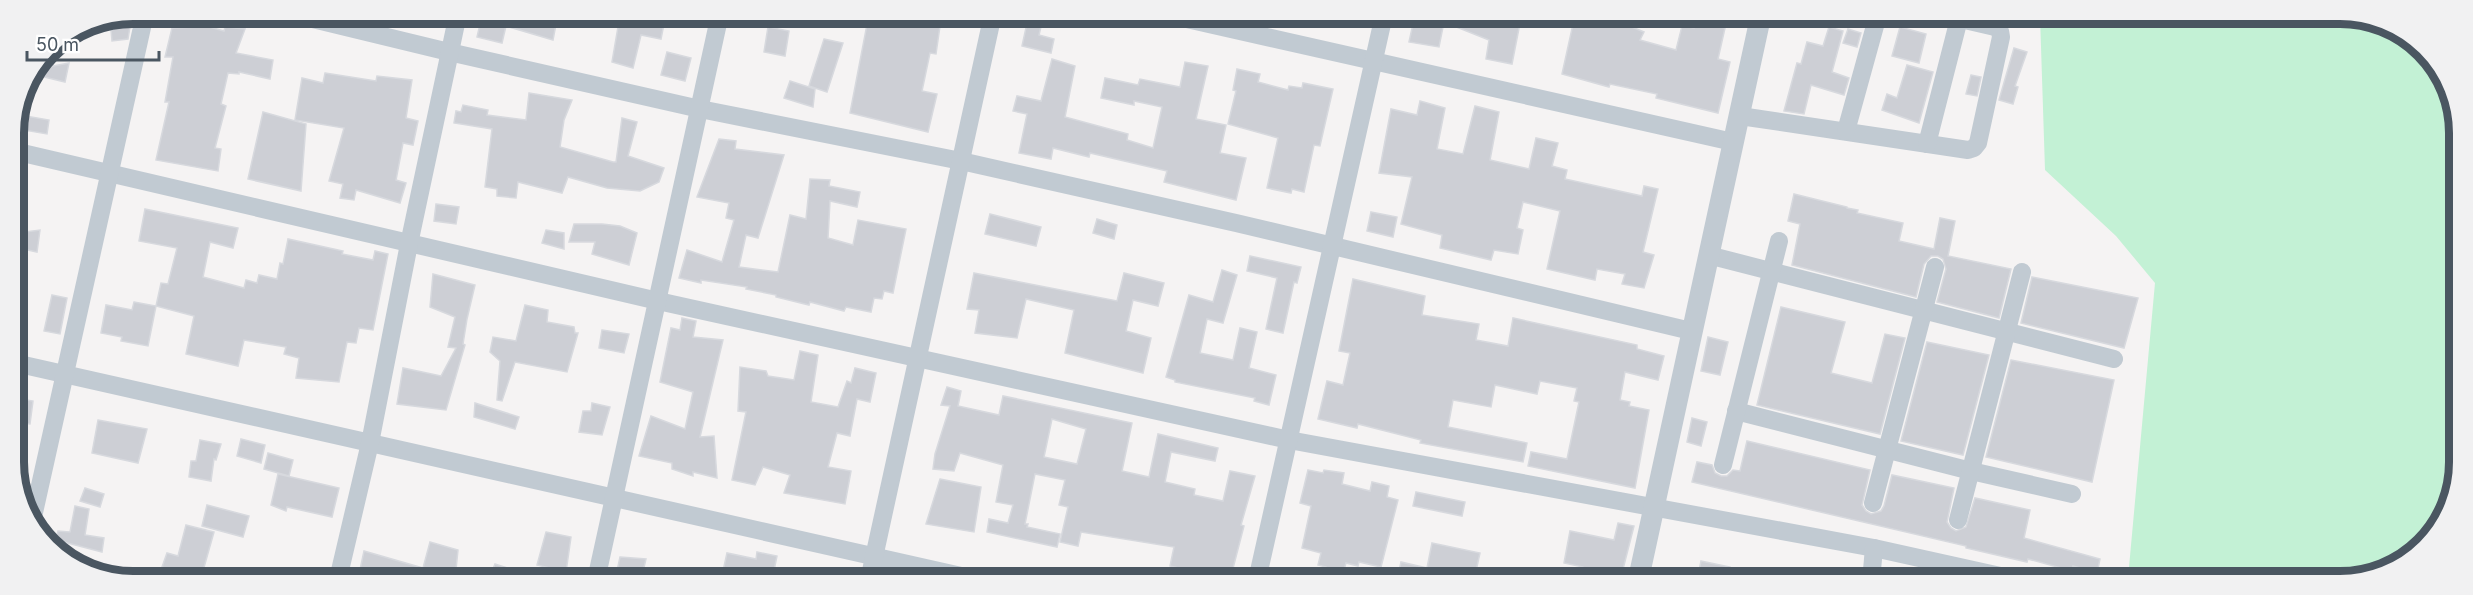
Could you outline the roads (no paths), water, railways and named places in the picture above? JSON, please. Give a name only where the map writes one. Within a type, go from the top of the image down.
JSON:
[{"type":"street","points":[[35,508],[143,24]]},
{"type":"street","points":[[333,24],[700,109],[961,161],[1331,245],[1691,331]]},
{"type":"street","points":[[340,571],[370,443],[456,24]]},
{"type":"street","points":[[598,571],[718,24]]},
{"type":"street","points":[[871,571],[991,24]]},
{"type":"street","points":[[1211,24],[1375,59],[1733,142]]},
{"type":"street","points":[[1259,571],[1382,24]]},
{"type":"street","points":[[1640,571],[1759,24]]},
{"type":"street","points":[[1846,131],[1876,24]]},
{"type":"street","points":[[1928,144],[1953,24]]},
{"type":"street","points":[[1740,116],[1968,150],[1974,148],[1978,143],[2001,37],[2000,31],[1995,27],[1983,24]]},
{"type":"street","points":[[24,153],[658,301],[1289,440],[1874,548],[1955,571]]},
{"type":"street","points":[[1723,465],[1779,241]]},
{"type":"street","points":[[1708,255],[2114,359]]},
{"type":"street","points":[[1873,503],[1935,267]]},
{"type":"street","points":[[1958,520],[2022,272]]},
{"type":"street","points":[[24,365],[938,571]]},
{"type":"street","points":[[1736,411],[1971,471],[2072,494]]},
{"type":"street","points":[[1872,571],[1874,548]]}]
